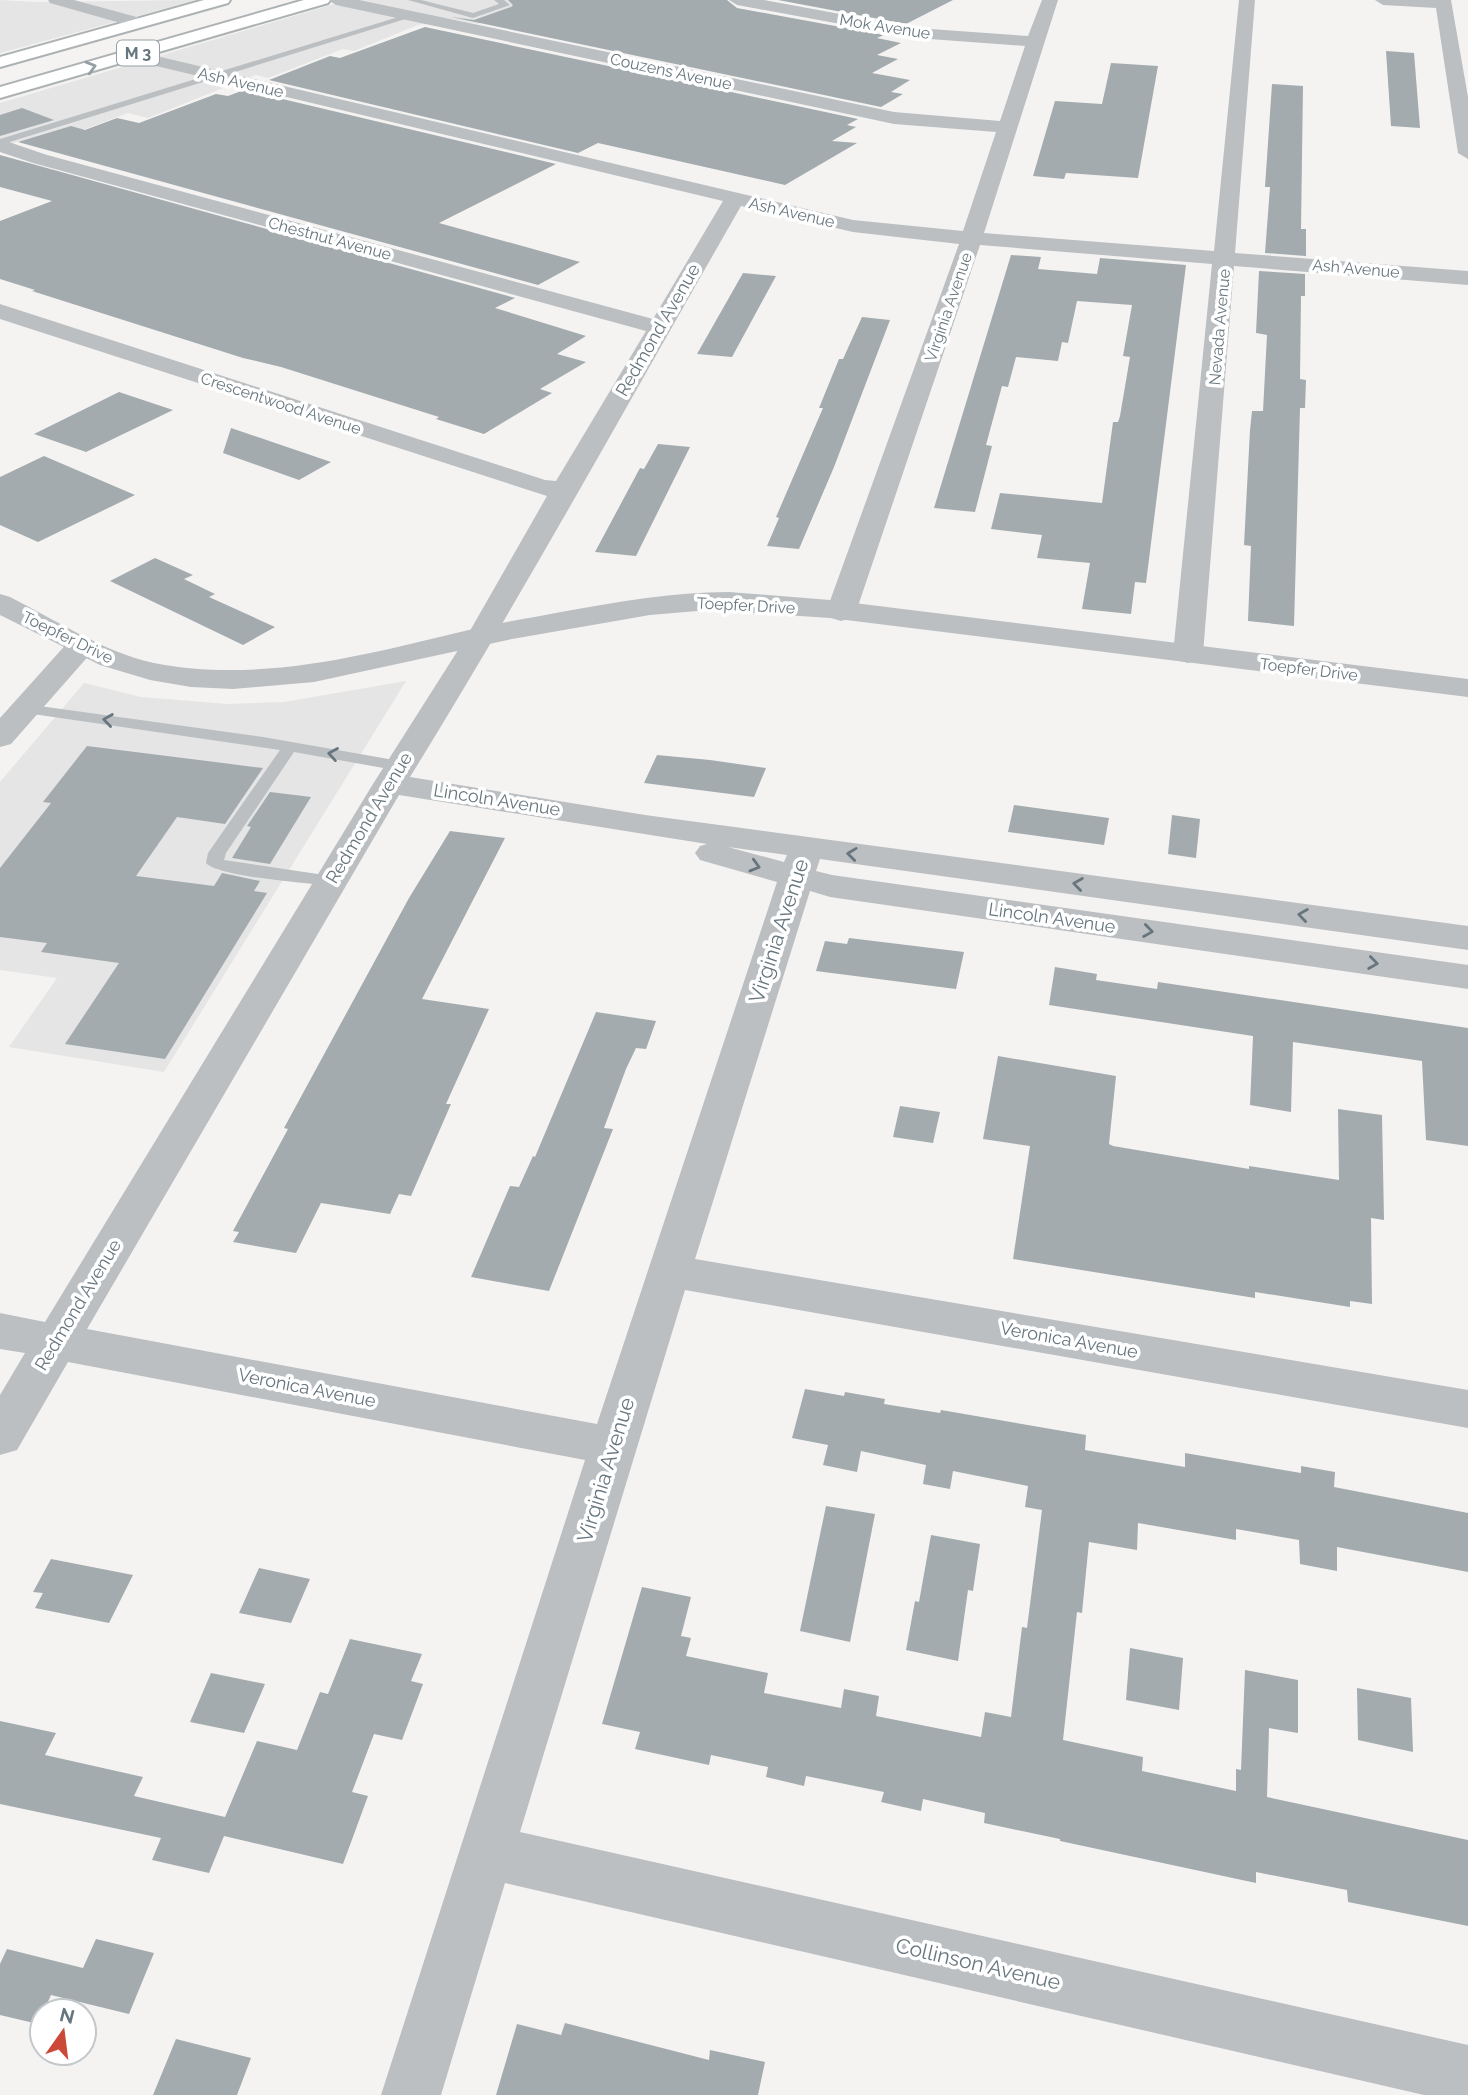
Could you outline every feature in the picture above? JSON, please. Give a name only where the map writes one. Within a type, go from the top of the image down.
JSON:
[{"type":"main road","points":[[223,0],[246,9]]},
{"type":"main road","name":"M 3","points":[[0,62],[223,0]]},
{"type":"main road","name":"M 3","points":[[0,93],[131,55],[246,9],[322,0]]},
{"type":"street","points":[[56,0],[138,23]]},
{"type":"street","name":"Couzens Avenue","points":[[336,0],[412,8],[894,118],[1008,127]]},
{"type":"street","name":"Mok Avenue","points":[[737,0],[916,33],[1035,42]]},
{"type":"street","name":"Virginia Avenue","points":[[841,612],[972,237],[1051,0]]},
{"type":"street","name":"Nevada Avenue","points":[[1188,654],[1226,257],[1247,0]]},
{"type":"street","points":[[1383,0],[1444,2],[1468,153]]},
{"type":"street","points":[[1449,32],[1468,33]]},
{"type":"street","name":"Ash Avenue","points":[[131,55],[853,226],[892,232],[1468,278]]},
{"type":"street","name":"Chestnut Avenue","points":[[0,144],[54,163],[661,328]]},
{"type":"street","name":"Redmond Avenue","points":[[0,1436],[331,881],[482,636],[564,490],[735,199]]},
{"type":"street","name":"Crescentwood Avenue","points":[[0,311],[542,488],[564,490]]},
{"type":"street","name":"Toepfer Drive","points":[[0,603],[81,646],[121,663],[192,677],[260,679],[311,675],[377,663],[482,636],[680,602],[736,602],[841,612],[1468,688]]},
{"type":"street","points":[[0,737],[81,646]]},
{"type":"street","name":"Lincoln Avenue","points":[[395,775],[645,825],[717,856],[801,863],[1468,938]]},
{"type":"street","name":"Virginia Avenue","points":[[411,2095],[613,1446],[801,863]]},
{"type":"street","name":"Lincoln Avenue","points":[[801,863],[831,886],[1468,977]]},
{"type":"street","name":"Veronica Avenue","points":[[670,1270],[1468,1409]]},
{"type":"street","name":"Veronica Avenue","points":[[0,1331],[613,1446]]},
{"type":"street","name":"Collinson Avenue","points":[[487,1852],[1468,2075]]},
{"type":"lane","points":[[0,144],[217,76],[412,8],[473,16],[500,9],[504,1]]},
{"type":"lane","points":[[25,709],[290,747],[395,775]]},
{"type":"lane","points":[[290,747],[216,853],[215,863],[230,868],[331,881]]},
{"type":"shaded area","points":[[0,0],[36,2],[196,0],[0,53]]},
{"type":"shaded area","points":[[348,0],[541,0],[478,24],[446,18],[418,25],[354,51],[343,49],[268,78],[256,75],[148,118],[128,113],[40,146],[20,141],[0,147],[0,103]]},
{"type":"shaded area","points":[[406,681],[164,1072],[9,1047],[57,978],[0,970],[0,782],[84,683],[141,697],[227,704],[284,702]]},
{"type":"building","points":[[508,0],[727,0],[737,8],[884,35],[877,38],[901,43],[877,55],[898,59],[872,73],[910,80],[891,92],[903,94],[881,107],[451,17],[474,20],[511,7],[513,5]]},
{"type":"building","points":[[778,0],[953,0],[906,24]]},
{"type":"building","points":[[425,27],[858,119],[847,125],[856,127],[832,141],[857,143],[785,185],[598,143],[578,153],[269,80],[330,56],[340,58]]},
{"type":"building","points":[[1386,51],[1414,53],[1420,128],[1391,126]]},
{"type":"building","points":[[1111,63],[1158,66],[1138,178],[1066,173],[1064,179],[1033,176],[1055,101],[1102,104]]},
{"type":"building","points":[[1272,84],[1303,86],[1301,229],[1306,229],[1306,256],[1265,253],[1270,187],[1265,187]]},
{"type":"building","points":[[244,90],[556,164],[439,223],[580,262],[538,285],[18,142],[71,126],[85,130],[117,118],[139,123],[216,94],[228,96]]},
{"type":"building","points":[[22,108],[54,120],[0,136],[0,115]]},
{"type":"building","points":[[0,155],[515,298],[495,308],[586,336],[557,354],[586,362],[540,389],[552,393],[484,434],[281,367],[243,358],[32,291],[35,290],[0,279],[0,221],[52,201],[0,187]]},
{"type":"building","points":[[1011,255],[1041,257],[1038,269],[1097,274],[1100,258],[1186,265],[1146,583],[1135,582],[1131,614],[1082,609],[1090,563],[1037,558],[1042,535],[991,529],[1000,493],[1102,503],[1113,422],[1118,422],[1120,416],[1130,357],[1123,356],[1132,305],[1077,301],[1068,343],[1062,342],[1058,361],[1016,357],[1008,387],[1002,386],[986,445],[992,446],[975,512],[934,508]]},
{"type":"building","points":[[1259,271],[1305,274],[1305,296],[1301,296],[1300,379],[1306,380],[1305,408],[1300,408],[1294,626],[1248,621],[1251,546],[1244,545],[1250,430],[1252,411],[1263,411],[1267,335],[1256,333]]},
{"type":"building","points":[[743,273],[776,276],[732,357],[697,354]]},
{"type":"building","points":[[862,317],[890,320],[834,467],[799,549],[767,546],[779,518],[776,517],[823,408],[819,408],[839,359],[843,359]]},
{"type":"building","points":[[119,392],[173,410],[86,452],[34,434]]},
{"type":"building","points":[[231,428],[331,462],[299,480],[223,453]]},
{"type":"building","points":[[658,444],[690,447],[636,556],[595,552],[640,468],[644,469]]},
{"type":"building","points":[[44,456],[135,495],[38,542],[0,525],[0,477]]},
{"type":"building","points":[[155,558],[193,575],[184,579],[215,594],[209,597],[275,627],[243,645],[110,581]]},
{"type":"building","points":[[87,746],[263,768],[225,824],[177,817],[136,876],[214,886],[222,873],[260,881],[254,891],[267,893],[165,1059],[65,1044],[119,963],[41,952],[47,943],[0,937],[0,868],[51,803],[43,802]]},
{"type":"building","points":[[657,755],[766,768],[754,797],[644,783]]},
{"type":"building","points":[[270,792],[311,797],[270,864],[232,858],[251,827],[247,826]]},
{"type":"building","points":[[1014,805],[1109,818],[1104,845],[1008,832]]},
{"type":"building","points":[[1172,815],[1200,819],[1196,858],[1168,854]]},
{"type":"building","points":[[450,831],[505,838],[422,999],[489,1009],[446,1104],[451,1104],[411,1196],[399,1194],[390,1214],[321,1203],[296,1253],[233,1242],[239,1232],[233,1231],[288,1129],[284,1128],[409,898]]},
{"type":"building","points":[[849,938],[964,952],[956,989],[816,971],[825,941],[847,944]]},
{"type":"building","points":[[1055,967],[1097,974],[1096,980],[1157,989],[1158,982],[1468,1028],[1468,1146],[1426,1140],[1422,1061],[1293,1042],[1291,1112],[1250,1105],[1253,1036],[1049,1005]]},
{"type":"building","points":[[596,1012],[656,1021],[646,1049],[636,1048],[626,1069],[604,1128],[613,1129],[549,1291],[471,1277],[510,1186],[519,1187],[533,1156],[535,1157]]},
{"type":"building","points":[[998,1056],[1116,1076],[1109,1144],[1113,1146],[1249,1169],[1249,1166],[1339,1180],[1338,1109],[1382,1115],[1384,1220],[1371,1218],[1372,1304],[1350,1301],[1350,1307],[1255,1292],[1255,1298],[1013,1259],[1030,1146],[983,1139]]},
{"type":"building","points":[[900,1106],[940,1112],[933,1143],[893,1137]]},
{"type":"building","points":[[805,1389],[844,1396],[845,1392],[885,1399],[884,1404],[940,1413],[941,1410],[1086,1435],[1085,1450],[1185,1467],[1185,1453],[1301,1473],[1301,1466],[1335,1472],[1334,1487],[1468,1513],[1468,1572],[1337,1547],[1337,1571],[1300,1564],[1299,1540],[1236,1529],[1236,1540],[1138,1523],[1137,1550],[1089,1542],[1082,1613],[1077,1612],[1063,1740],[1143,1757],[1142,1771],[1236,1791],[1236,1769],[1241,1770],[1245,1670],[1298,1680],[1298,1733],[1269,1728],[1267,1797],[1468,1840],[1468,1926],[1348,1902],[1347,1890],[1256,1872],[1256,1883],[1060,1841],[984,1823],[985,1813],[923,1799],[921,1811],[881,1802],[884,1792],[806,1776],[804,1786],[766,1777],[768,1767],[711,1755],[709,1765],[635,1749],[640,1732],[602,1724],[642,1587],[691,1597],[681,1636],[691,1638],[686,1656],[768,1673],[764,1693],[841,1708],[844,1689],[879,1696],[876,1716],[981,1737],[985,1712],[1011,1717],[1022,1627],[1027,1628],[1042,1510],[1025,1507],[1028,1486],[953,1471],[950,1489],[923,1484],[926,1465],[861,1451],[857,1472],[823,1465],[828,1445],[792,1438]]},
{"type":"building","points":[[826,1506],[875,1514],[850,1642],[800,1631]]},
{"type":"building","points":[[931,1535],[980,1544],[973,1591],[968,1590],[958,1661],[906,1650],[915,1601],[919,1602]]},
{"type":"building","points":[[51,1559],[133,1575],[109,1623],[35,1608],[43,1593],[33,1592]]},
{"type":"building","points":[[259,1568],[310,1579],[291,1623],[239,1613]]},
{"type":"building","points":[[350,1639],[422,1654],[411,1681],[423,1684],[402,1740],[374,1734],[352,1792],[368,1796],[343,1864],[224,1836],[209,1873],[152,1860],[161,1838],[0,1804],[0,1721],[56,1733],[45,1755],[143,1777],[134,1796],[225,1817],[257,1741],[297,1750],[320,1692],[328,1694]]},
{"type":"building","points":[[1130,1648],[1183,1658],[1179,1710],[1126,1700]]},
{"type":"building","points":[[211,1673],[265,1684],[244,1733],[190,1722]]},
{"type":"building","points":[[1357,1688],[1411,1698],[1413,1752],[1358,1740]]},
{"type":"building","points":[[96,1939],[154,1953],[129,2014],[98,2006],[98,1997],[51,1995],[28,1997],[28,2022],[0,2015],[0,1964],[7,1949],[83,1968]]},
{"type":"building","points":[[565,2023],[709,2060],[710,2050],[765,2062],[758,2095],[496,2095],[517,2024],[561,2035]]},
{"type":"building","points":[[176,2039],[251,2058],[237,2095],[153,2095]]}]
